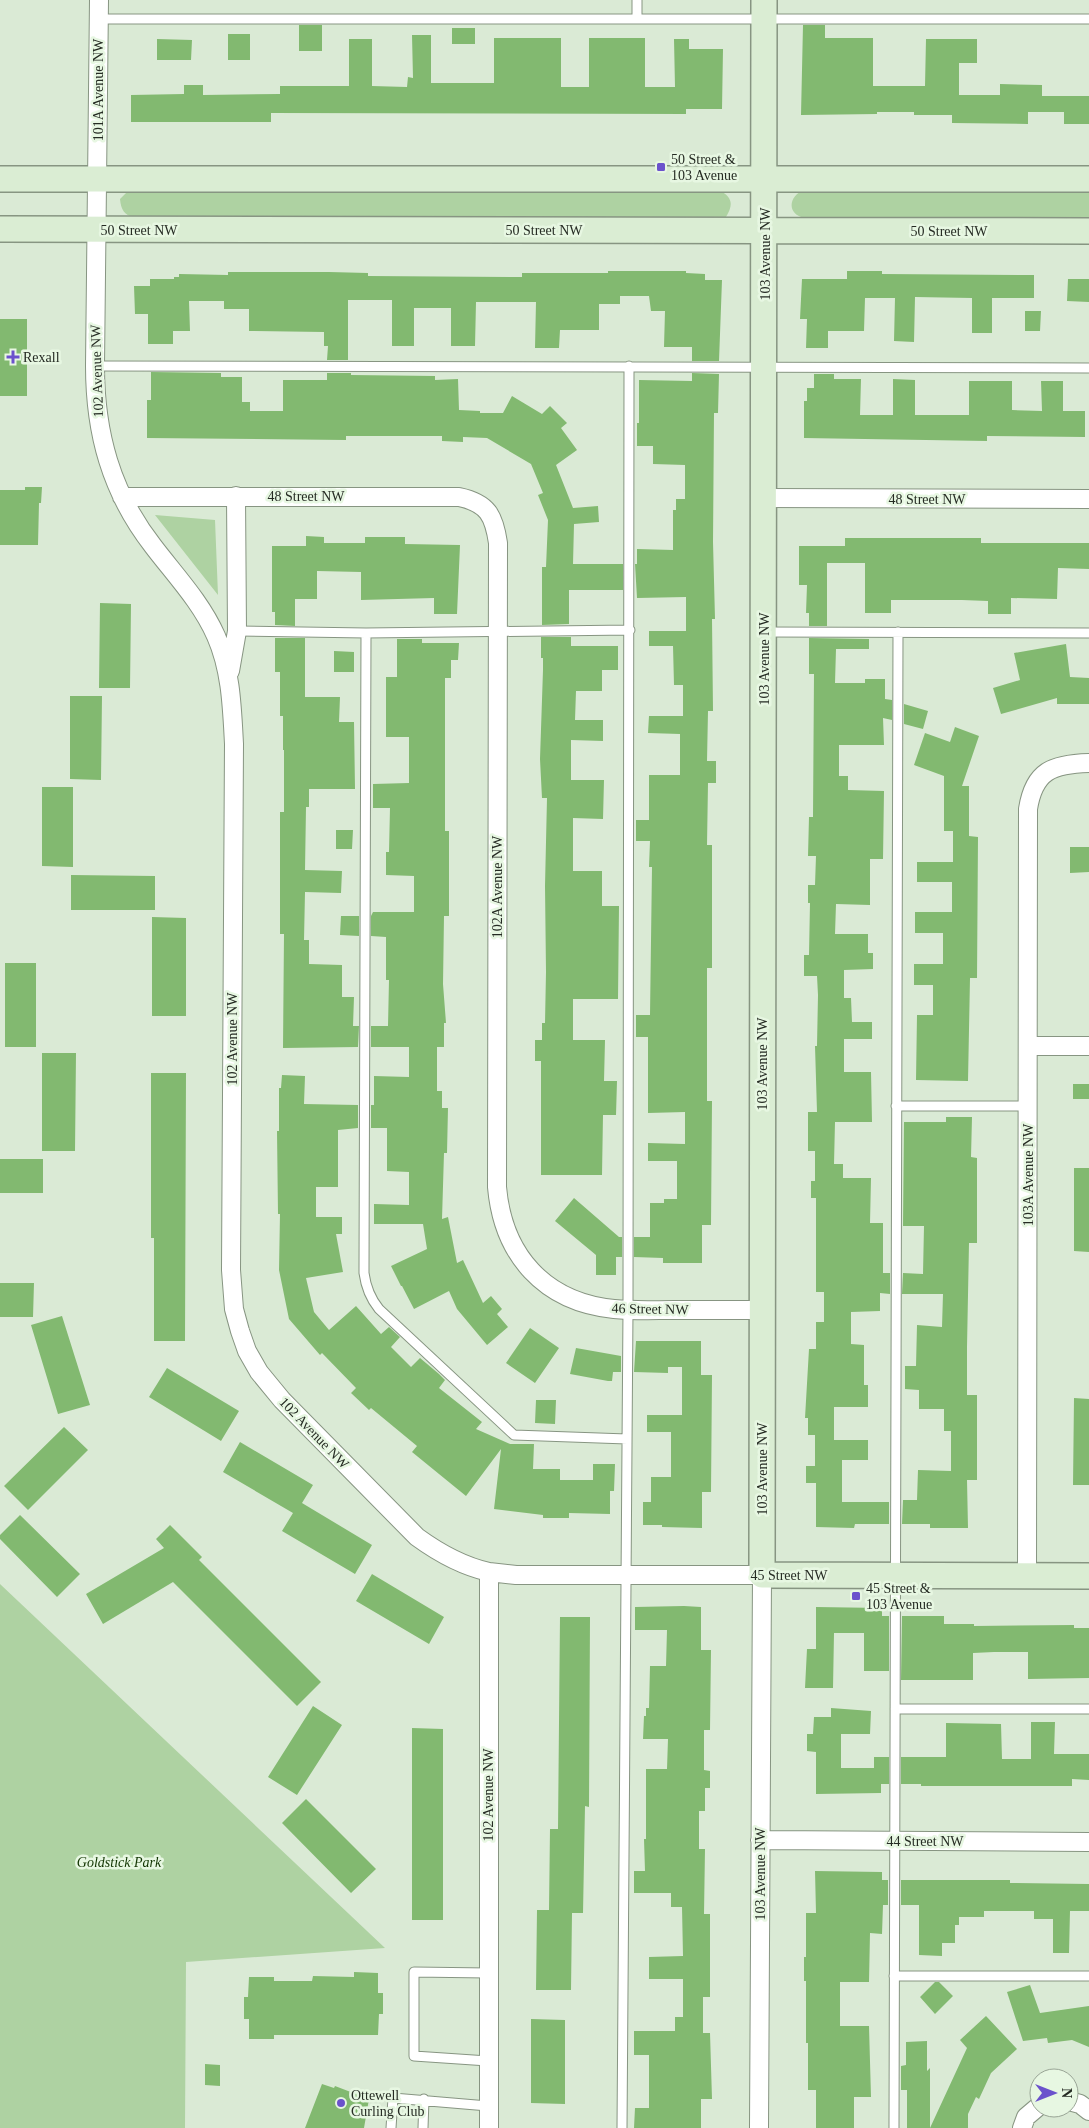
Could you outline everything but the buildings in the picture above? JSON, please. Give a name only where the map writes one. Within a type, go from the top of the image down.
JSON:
[{"type":"main road","name":"103 Avenue NW","points":[[762,1575],[764,9]]},
{"type":"main road","points":[[0,179],[1089,179]]},
{"type":"main road","name":"50 Street NW","points":[[0,229],[1089,231]]},
{"type":"main road","name":"45 Street NW","points":[[762,1575],[1089,1576]]},
{"type":"street","name":"101A Avenue NW","points":[[98,0],[98,180]]},
{"type":"street","name":"102 Avenue NW","points":[[98,180],[95,366],[97,418],[101,441],[122,497],[143,533],[204,614],[223,653],[229,676],[234,744],[231,1270],[234,1309],[240,1331],[247,1352],[270,1387],[405,1527],[444,1555],[467,1566],[489,1572],[489,2128]]},
{"type":"street","name":"102 Avenue NW","points":[[229,676],[237,632],[236,496]]},
{"type":"street","name":"48 Street NW","points":[[122,497],[459,497],[472,500],[486,509]]},
{"type":"street","name":"48 Street NW","points":[[764,498],[1089,499]]},
{"type":"street","name":"102A Avenue NW","points":[[486,509],[494,523],[498,543],[497,1187],[499,1210],[504,1228],[523,1262]]},
{"type":"street","name":"103A Avenue NW","points":[[1027,1576],[1028,809],[1034,786],[1041,777],[1059,766],[1089,763]]},
{"type":"street","points":[[1029,1046],[1089,1046]]},
{"type":"street","name":"46 Street NW","points":[[523,1262],[552,1289],[566,1297],[600,1307],[628,1310],[762,1310]]},
{"type":"street","name":"45 Street NW","points":[[489,1572],[516,1575],[762,1575]]},
{"type":"street","name":"103 Avenue NW","points":[[759,2128],[762,1575]]},
{"type":"street","name":"44 Street NW","points":[[760,1840],[1089,1842]]},
{"type":"street","points":[[1022,2128],[1029,2114]]},
{"type":"lane","points":[[637,0],[637,18]]},
{"type":"lane","points":[[98,19],[637,18],[764,9],[1089,19]]},
{"type":"lane","points":[[95,366],[1089,368]]},
{"type":"lane","points":[[622,2128],[627,1575],[629,366]]},
{"type":"lane","points":[[237,632],[366,633],[630,630]]},
{"type":"lane","points":[[764,632],[1089,633]]},
{"type":"lane","points":[[894,2128],[898,632]]},
{"type":"lane","points":[[366,633],[365,1285],[379,1309],[514,1435],[627,1439]]},
{"type":"lane","points":[[896,1106],[1028,1106]]},
{"type":"lane","points":[[895,1710],[1089,1709]]},
{"type":"lane","points":[[488,1973],[414,1972],[414,2056],[488,2061]]},
{"type":"lane","points":[[894,1976],[1089,1976]]},
{"type":"lane","points":[[391,2128],[392,2098],[424,2099],[488,2106]]},
{"type":"lane","points":[[423,2128],[424,2099]]},
{"type":"green space","points":[[130,189],[719,190],[727,195],[731,205],[726,217],[720,218],[134,218],[122,209],[120,203],[120,199]]},
{"type":"green space","points":[[804,190],[1089,190],[1089,219],[804,218],[794,212],[792,204],[795,196]]},
{"type":"green space","points":[[155,515],[215,520],[218,595]]},
{"type":"green space","name":"Goldstick Park","points":[[0,1584],[385,1948],[186,1962],[185,2128],[0,2128]]},
{"type":"place","name":"50 Street & 103 Avenue","points":[[661,167]]},
{"type":"place","name":"Rexall","points":[[13,357]]},
{"type":"place","name":"45 Street & 103 Avenue","points":[[856,1596]]},
{"type":"place","name":"Ottewell Curling Club","points":[[341,2103]]}]
